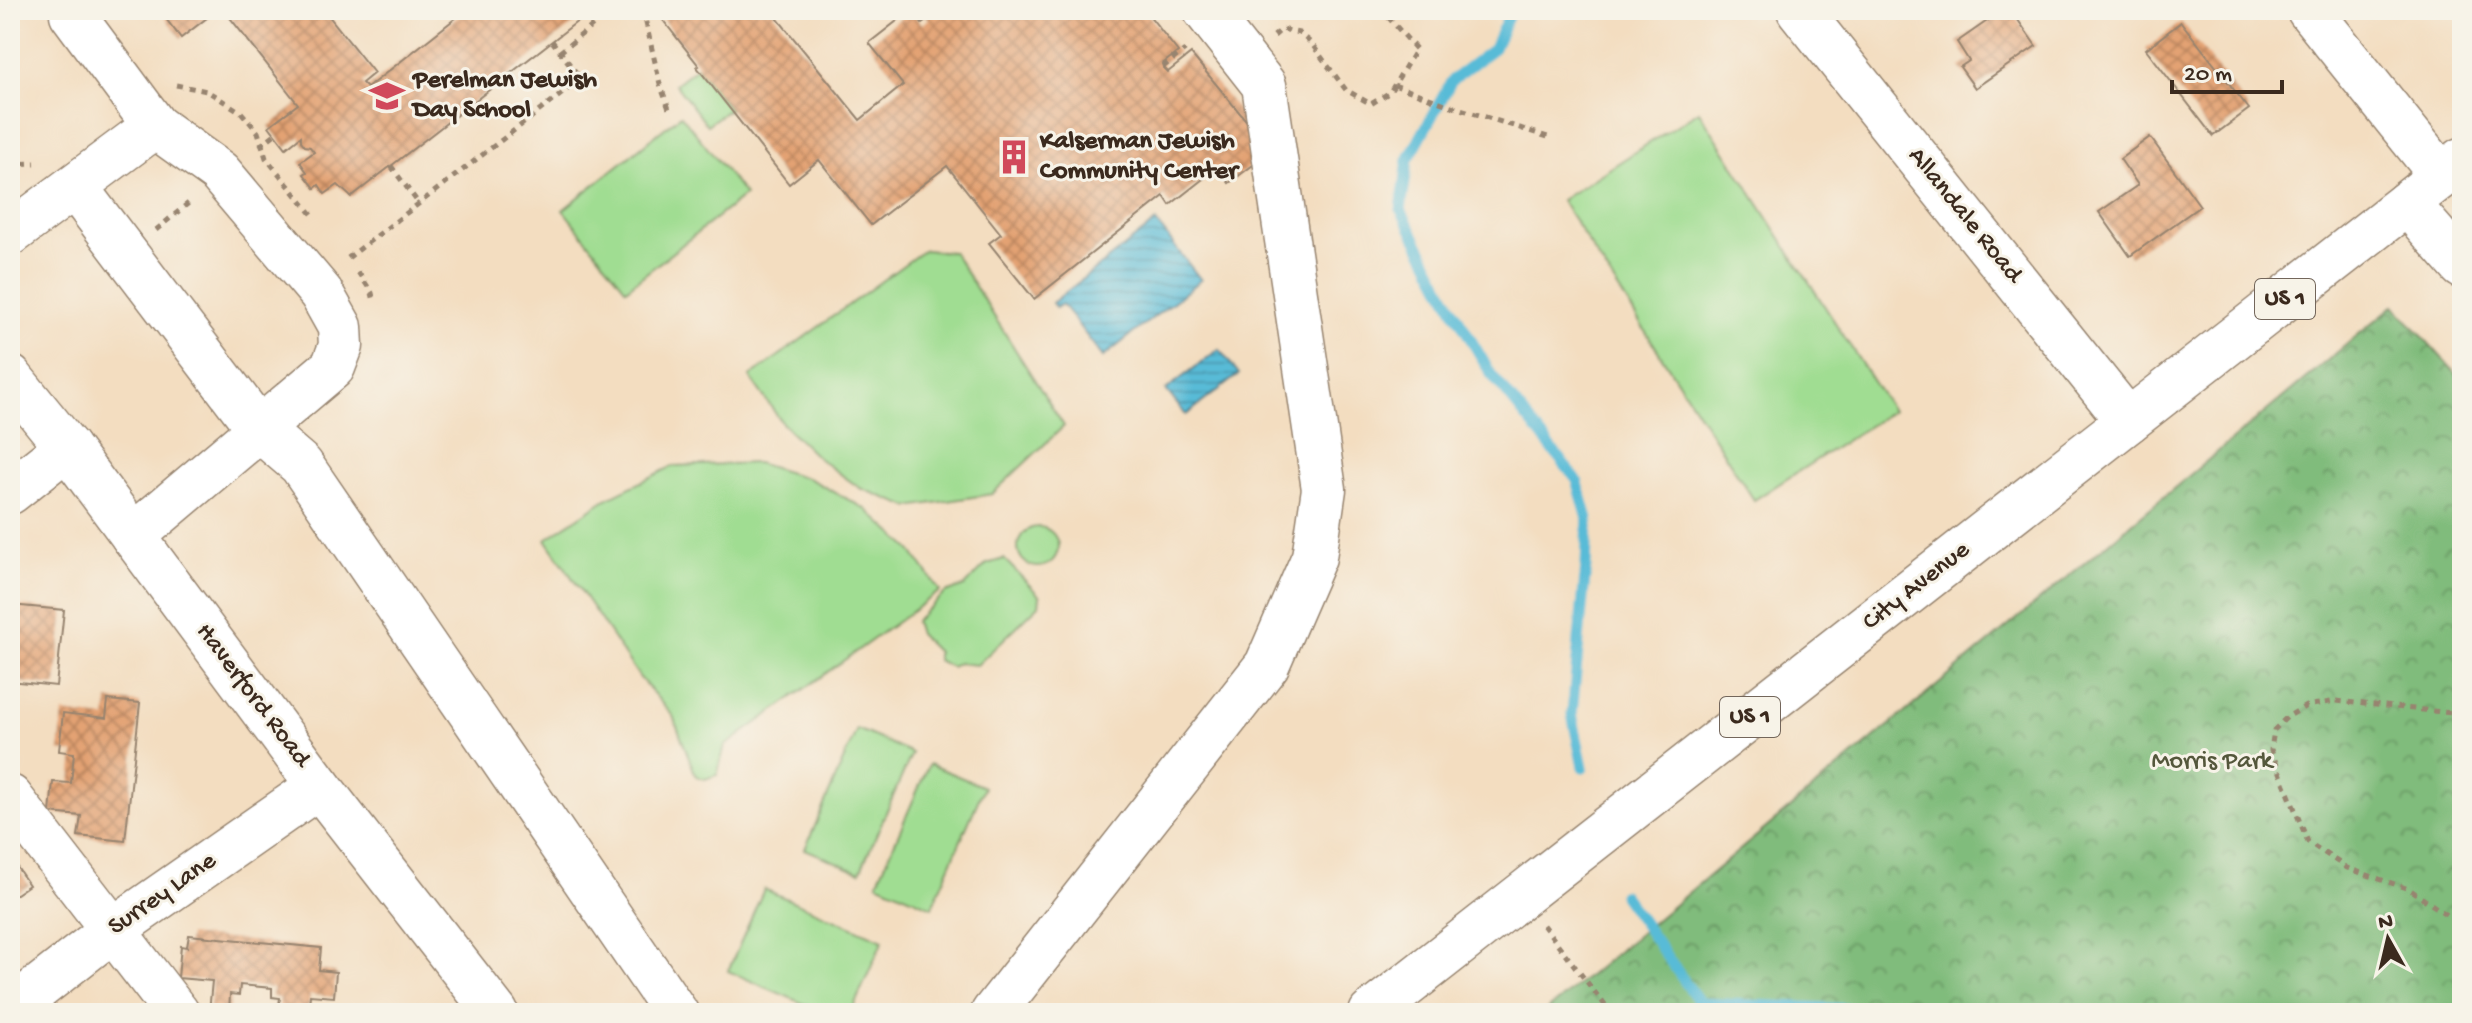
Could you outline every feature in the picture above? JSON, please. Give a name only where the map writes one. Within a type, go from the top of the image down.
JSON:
[{"type":"main road","points":[[72,10],[155,126],[219,172],[321,293],[340,327],[341,346],[333,367],[133,536]]},
{"type":"main road","points":[[993,1013],[1267,665],[1314,557],[1324,489],[1264,85],[1205,10]]},
{"type":"main road","name":"Allandale Road","points":[[1799,10],[2128,421]]},
{"type":"main road","points":[[2309,10],[2452,168]]},
{"type":"main road","points":[[10,234],[155,126]]},
{"type":"main road","name":"City Avenue","points":[[1371,1013],[2452,168]]},
{"type":"main road","points":[[75,187],[259,429],[301,465],[676,1013]]},
{"type":"main road","points":[[2407,203],[2462,266]]},
{"type":"main road","name":"Haverford Road","points":[[10,377],[67,447],[319,786],[496,1013]]},
{"type":"main road","points":[[10,492],[67,447]]},
{"type":"main road","name":"Surrey Lane","points":[[10,1010],[111,931],[319,786]]},
{"type":"main road","points":[[10,797],[177,1013]]},
{"type":"path","points":[[560,52],[612,10]]},
{"type":"path","points":[[643,10],[669,109]]},
{"type":"path","points":[[1243,59],[1282,29],[1299,33],[1311,43],[1346,90],[1371,104],[1390,92],[1416,49],[1382,10]]},
{"type":"path","points":[[348,258],[581,79],[552,41]]},
{"type":"path","points":[[1394,85],[1551,138]]},
{"type":"path","points":[[251,153],[275,134]]},
{"type":"path","points":[[391,166],[419,204]]},
{"type":"path","points":[[127,253],[199,195]]},
{"type":"path","points":[[2462,714],[2336,701],[2306,706],[2287,717],[2274,730],[2271,750],[2308,842],[2347,868],[2409,889],[2456,921],[2462,929]]},
{"type":"path","points":[[1521,896],[1611,1013]]},
{"type":"green space","points":[[697,67],[729,109],[707,125],[675,84]]},
{"type":"green space","points":[[1699,111],[1892,411],[1754,500],[1561,200]]},
{"type":"green space","points":[[681,115],[745,195],[626,289],[563,210]]},
{"type":"green space","points":[[924,250],[953,252],[1064,426],[992,494],[909,507],[860,488],[818,458],[783,424],[750,377]]},
{"type":"green space","name":"Morris Park","points":[[2394,305],[2462,380],[2462,1013],[1544,1013]]},
{"type":"green space","points":[[757,463],[810,479],[866,509],[911,550],[940,591],[725,746],[717,775],[705,779],[696,776],[673,716],[640,678],[546,539],[606,499],[673,466]]},
{"type":"green space","points":[[1038,527],[1052,533],[1058,547],[1052,561],[1038,567],[1024,561],[1018,547],[1024,533]]},
{"type":"green space","points":[[1004,559],[1040,596],[1039,605],[977,665],[958,663],[951,667],[937,660],[937,652],[919,634],[915,621],[945,593],[965,586],[987,564]]},
{"type":"green space","points":[[857,729],[912,753],[860,872],[805,849]]},
{"type":"green space","points":[[929,764],[984,787],[932,907],[877,883]]},
{"type":"green space","points":[[764,889],[883,940],[851,1013],[825,1013],[728,971]]},
{"type":"water","points":[[1156,222],[1201,280],[1103,357],[1062,304],[1056,308],[1052,303]]},
{"type":"water","points":[[1219,349],[1239,374],[1186,415],[1166,390]]},
{"type":"building","points":[[159,10],[217,10],[181,38]]},
{"type":"building","name":"Perelman Jewish Day School","points":[[224,10],[324,10],[374,73],[362,83],[367,88],[466,10],[579,10],[583,17],[351,197],[338,185],[325,194],[319,185],[315,188],[304,174],[307,172],[300,162],[314,152],[305,146],[301,136],[286,148],[269,126],[298,104]]},
{"type":"building","name":"Kalserman Jewish Community Center","points":[[655,10],[777,10],[773,13],[860,120],[903,85],[869,43],[911,10],[922,24],[929,19],[922,10],[1145,10],[1178,52],[1162,64],[1163,67],[1168,72],[1191,54],[1259,136],[1257,162],[1229,183],[1217,168],[1170,205],[1164,196],[1034,299],[989,243],[1001,234],[947,166],[871,225],[819,160],[789,184]]},
{"type":"building","points":[[2003,10],[2011,10],[2036,46],[1975,88],[1960,67],[1969,61],[1957,42]]},
{"type":"building","points":[[2181,22],[2249,109],[2213,136],[2146,49]]},
{"type":"building","points":[[2150,137],[2200,206],[2130,256],[2099,212],[2138,185],[2120,159]]},
{"type":"building","points":[[10,605],[64,610],[56,686],[10,681]]},
{"type":"building","points":[[108,700],[140,703],[125,841],[78,836],[81,816],[50,813],[53,782],[71,783],[74,753],[59,751],[63,713],[106,718]]},
{"type":"building","points":[[10,857],[29,885],[10,898]]},
{"type":"building","points":[[189,935],[321,948],[319,970],[336,972],[334,997],[310,995],[308,1013],[278,1013],[280,998],[272,997],[272,988],[240,985],[239,995],[230,994],[229,1013],[209,1012],[212,981],[178,978],[181,946],[187,947]]},
{"type":"waterway","points":[[1511,10],[1494,48],[1452,80],[1408,160],[1401,210],[1491,374],[1577,480],[1588,519],[1572,714],[1583,767]]},
{"type":"waterway","points":[[1623,895],[1700,1003],[1879,1010],[1885,1013]]},
{"type":"place","name":"Perelman Jewish Day School","points":[[387,96]]},
{"type":"place","name":"Kalserman Jewish Community Center","points":[[1014,157]]}]
